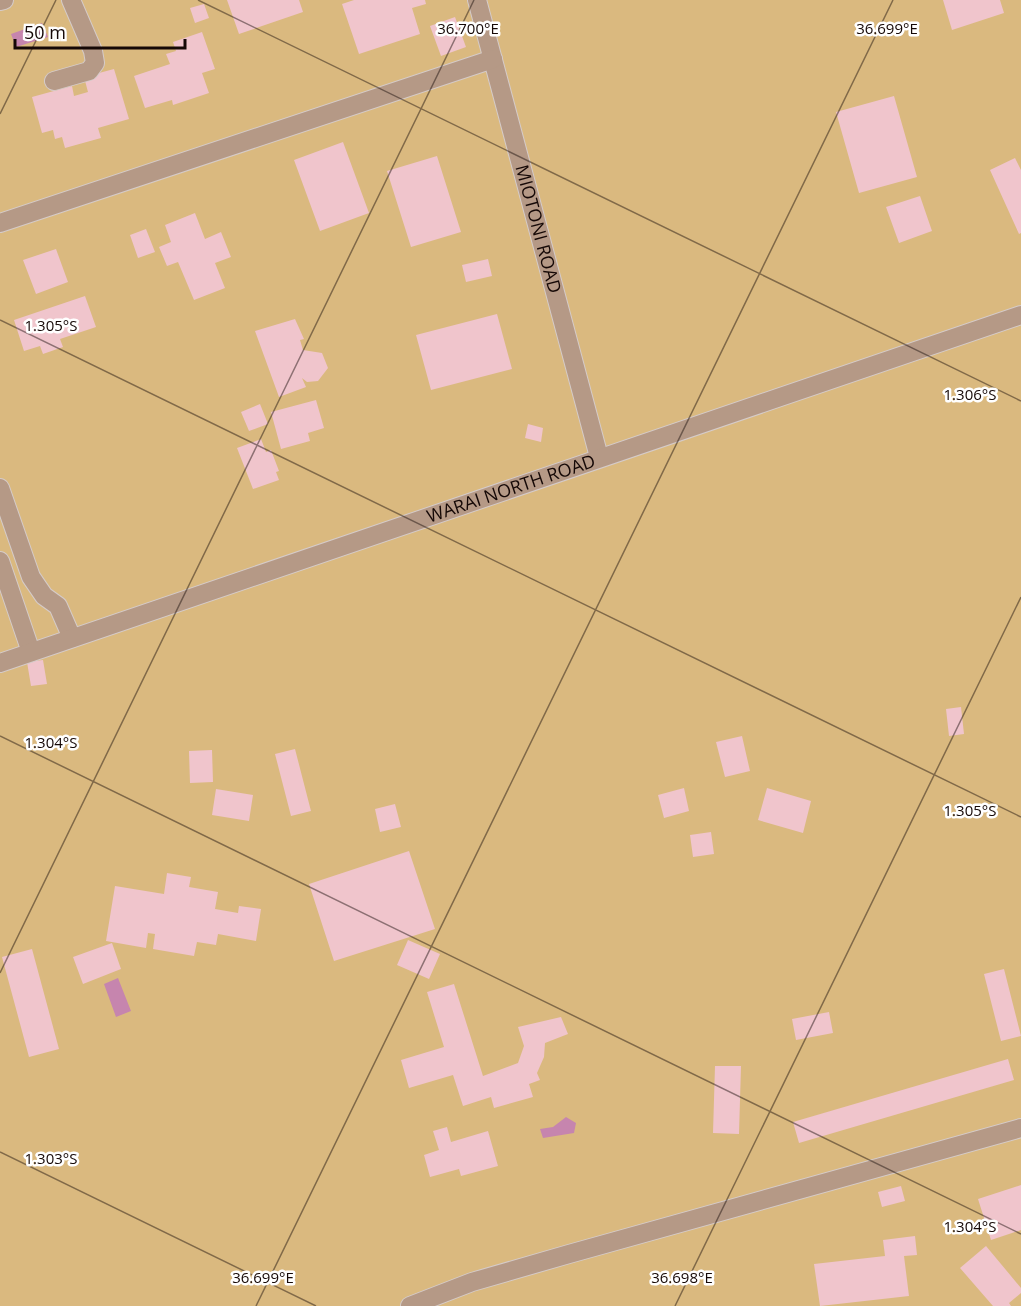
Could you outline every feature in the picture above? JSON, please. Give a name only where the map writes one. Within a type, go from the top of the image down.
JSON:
[{"type":"street","points":[[54,81],[89,71],[94,63],[93,51],[71,0]]},
{"type":"street","name":"MIOTONI ROAD","points":[[477,0],[599,458]]},
{"type":"street","points":[[0,223],[493,59]]},
{"type":"street","name":"WARAI NORTH ROAD","points":[[0,663],[1021,315]]},
{"type":"street","points":[[0,488],[31,577],[44,596],[58,606],[72,638]]},
{"type":"street","points":[[0,561],[31,652]]},
{"type":"street","points":[[411,1306],[472,1282],[1021,1128]]},
{"type":"shaded area","points":[[0,0],[1021,0],[1021,1306],[0,1306]]},
{"type":"shaded area","points":[[42,23],[48,37],[16,47],[11,34]]},
{"type":"shaded area","points":[[118,978],[131,1011],[116,1017],[104,984]]},
{"type":"shaded area","points":[[566,1117],[576,1123],[574,1133],[543,1138],[540,1129],[553,1127]]},
{"type":"building","points":[[227,0],[299,0],[303,12],[239,34]]},
{"type":"building","points":[[354,0],[425,0],[426,4],[412,8],[420,34],[359,54],[342,4]]},
{"type":"building","points":[[943,0],[1000,0],[1004,13],[952,30]]},
{"type":"building","points":[[204,4],[209,18],[195,23],[190,8]]},
{"type":"building","points":[[455,17],[466,47],[441,56],[430,26]]},
{"type":"building","points":[[202,32],[215,69],[202,73],[209,93],[173,105],[172,100],[145,108],[134,76],[170,64],[166,54],[176,51],[173,42]]},
{"type":"building","points":[[114,69],[129,119],[98,128],[101,138],[65,148],[62,137],[55,139],[53,130],[42,133],[32,97],[72,86],[74,96],[88,92],[84,77]]},
{"type":"building","points":[[894,96],[917,177],[859,193],[836,112]]},
{"type":"building","points":[[343,142],[369,213],[320,231],[294,160]]},
{"type":"building","points":[[437,156],[461,232],[411,247],[387,171]]},
{"type":"building","points":[[1015,158],[1021,170],[1021,233],[1019,234],[990,170]]},
{"type":"building","points":[[920,196],[932,231],[899,243],[886,207]]},
{"type":"building","points":[[195,213],[205,239],[221,232],[231,257],[215,263],[225,288],[194,300],[178,262],[167,266],[159,247],[171,242],[165,225]]},
{"type":"building","points":[[146,229],[155,252],[138,258],[130,235]]},
{"type":"building","points":[[56,249],[68,282],[36,294],[23,260]]},
{"type":"building","points":[[488,259],[492,276],[466,282],[462,265]]},
{"type":"building","points":[[85,296],[96,327],[60,339],[63,347],[43,354],[40,346],[24,351],[14,320]]},
{"type":"building","points":[[497,314],[512,369],[431,390],[416,335]]},
{"type":"building","points":[[295,319],[304,339],[300,340],[303,350],[322,353],[328,368],[318,381],[307,382],[302,378],[306,387],[279,397],[255,331]]},
{"type":"building","points":[[316,400],[324,428],[308,433],[310,441],[281,449],[271,412]]},
{"type":"building","points":[[260,404],[268,424],[249,431],[241,412]]},
{"type":"building","points":[[528,424],[543,428],[541,442],[525,438]]},
{"type":"building","points":[[261,439],[266,452],[271,450],[279,471],[276,472],[279,480],[253,489],[237,448]]},
{"type":"building","points":[[43,660],[47,684],[31,686],[27,662]]},
{"type":"building","points":[[961,707],[964,734],[949,736],[946,709]]},
{"type":"building","points":[[742,736],[750,771],[725,777],[716,742]]},
{"type":"building","points":[[295,749],[311,811],[291,816],[275,754]]},
{"type":"building","points":[[212,750],[213,782],[190,783],[189,751]]},
{"type":"building","points":[[684,788],[689,811],[664,818],[658,795]]},
{"type":"building","points":[[767,788],[811,801],[803,833],[758,820]]},
{"type":"building","points":[[216,789],[253,795],[249,821],[212,815]]},
{"type":"building","points":[[395,804],[401,827],[380,832],[375,809]]},
{"type":"building","points":[[711,832],[714,854],[693,857],[690,835]]},
{"type":"building","points":[[409,851],[435,929],[334,961],[309,884]]},
{"type":"building","points":[[167,873],[191,877],[189,887],[218,892],[215,909],[238,913],[239,906],[261,909],[256,941],[218,934],[216,945],[197,942],[194,956],[153,949],[155,934],[148,933],[146,948],[106,941],[115,886],[164,894]]},
{"type":"building","points":[[408,940],[440,954],[429,979],[397,965]]},
{"type":"building","points":[[112,943],[121,969],[83,984],[73,957]]},
{"type":"building","points":[[32,949],[59,1049],[29,1057],[2,957]]},
{"type":"building","points":[[1004,969],[1021,1036],[1001,1041],[984,974]]},
{"type":"building","points":[[454,984],[483,1076],[518,1063],[524,1046],[518,1027],[561,1017],[568,1034],[545,1043],[544,1057],[537,1073],[540,1080],[529,1084],[533,1097],[494,1108],[491,1097],[463,1106],[453,1075],[409,1088],[401,1060],[444,1047],[427,992]]},
{"type":"building","points":[[829,1012],[833,1033],[796,1040],[792,1019]]},
{"type":"building","points":[[1008,1059],[1014,1080],[799,1143],[793,1122]]},
{"type":"building","points":[[715,1066],[741,1066],[739,1134],[713,1133]]},
{"type":"building","points":[[447,1127],[451,1142],[488,1131],[498,1166],[461,1176],[459,1169],[430,1177],[424,1155],[439,1150],[433,1131]]},
{"type":"building","points":[[1021,1185],[1021,1230],[991,1240],[978,1199]]},
{"type":"building","points":[[901,1186],[905,1201],[882,1207],[878,1192]]},
{"type":"building","points":[[915,1236],[917,1255],[904,1256],[909,1296],[820,1306],[814,1264],[885,1256],[883,1240]]},
{"type":"building","points":[[986,1246],[1021,1288],[1021,1293],[1009,1303],[1011,1306],[993,1306],[960,1268]]}]
